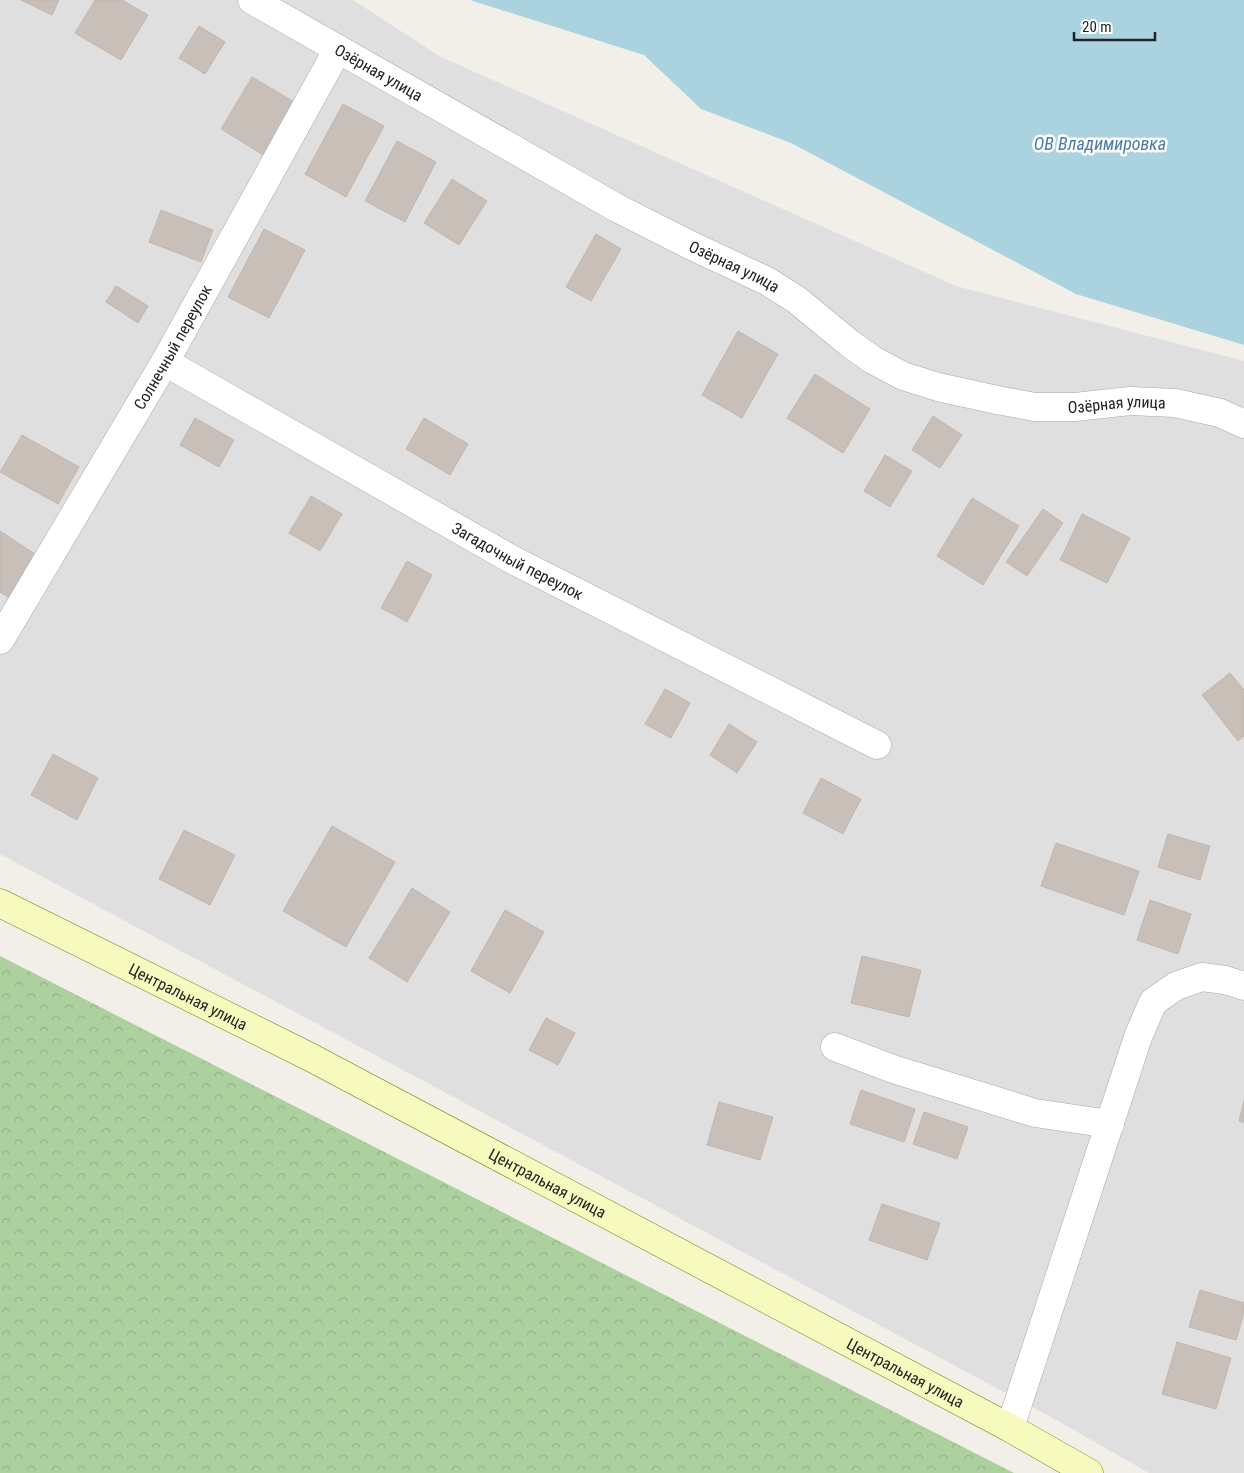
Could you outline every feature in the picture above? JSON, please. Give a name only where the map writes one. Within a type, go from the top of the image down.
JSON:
[{"type":"street","name":"Озёрная улица","points":[[252,0],[617,208],[690,246],[767,281],[797,300],[849,343],[903,376],[938,387],[1035,407],[1075,407],[1130,400],[1175,403],[1220,413],[1244,424]]},
{"type":"street","name":"Солнечный переулок","points":[[0,640],[166,362],[338,49]]},
{"type":"street","name":"Загадочный переулок","points":[[166,362],[511,559],[877,745]]},
{"type":"street","name":"Центральная улица","points":[[3,905],[310,1057],[1010,1428],[1089,1473]]},
{"type":"street","points":[[1010,1428],[1138,1038],[1153,1002],[1176,986],[1202,977],[1225,980],[1244,986]]},
{"type":"street","points":[[835,1047],[893,1069],[1035,1113],[1110,1124]]},
{"type":"shaded area","points":[[0,0],[353,0],[441,57],[956,286],[1244,361],[1244,1473],[1149,1473],[1058,1421],[0,854]]},
{"type":"green space","points":[[0,956],[1014,1473],[0,1473]]},
{"type":"water","name":"ОВ Владимировка","points":[[470,0],[1244,0],[1244,345],[1076,294],[791,143],[701,109],[644,55]]},
{"type":"building","points":[[21,0],[59,0],[52,15]]},
{"type":"building","points":[[95,0],[122,0],[148,15],[121,60],[75,33]]},
{"type":"building","points":[[199,26],[225,42],[205,74],[179,58]]},
{"type":"building","points":[[252,77],[296,103],[265,156],[221,129]]},
{"type":"building","points":[[343,104],[384,126],[346,197],[305,174]]},
{"type":"building","points":[[397,141],[436,162],[405,222],[365,201]]},
{"type":"building","points":[[452,179],[487,201],[459,245],[424,223]]},
{"type":"building","points":[[161,210],[213,230],[201,262],[149,242]]},
{"type":"building","points":[[264,229],[305,250],[269,318],[228,297]]},
{"type":"building","points":[[596,234],[621,249],[591,301],[566,287]]},
{"type":"building","points":[[116,286],[148,306],[138,323],[106,302]]},
{"type":"building","points":[[738,331],[778,354],[742,418],[702,395]]},
{"type":"building","points":[[815,374],[870,409],[843,453],[787,418]]},
{"type":"building","points":[[933,416],[962,435],[940,468],[912,450]]},
{"type":"building","points":[[195,418],[234,440],[219,467],[180,445]]},
{"type":"building","points":[[424,418],[468,444],[450,475],[406,449]]},
{"type":"building","points":[[22,435],[79,467],[58,504],[0,472]]},
{"type":"building","points":[[885,455],[912,471],[890,507],[864,491]]},
{"type":"building","points":[[311,496],[342,514],[320,551],[289,533]]},
{"type":"building","points":[[972,498],[1019,526],[983,585],[937,556]]},
{"type":"building","points":[[1043,509],[1063,523],[1027,576],[1006,562]]},
{"type":"building","points":[[1082,514],[1130,538],[1107,583],[1060,560]]},
{"type":"building","points":[[0,531],[38,556],[11,599],[0,592]]},
{"type":"building","points":[[407,561],[432,575],[407,622],[381,608]]},
{"type":"building","points":[[1230,673],[1244,690],[1244,736],[1238,741],[1202,695]]},
{"type":"building","points":[[665,689],[690,703],[671,738],[645,724]]},
{"type":"building","points":[[729,724],[757,742],[737,773],[710,755]]},
{"type":"building","points":[[53,754],[98,778],[77,820],[31,795]]},
{"type":"building","points":[[821,778],[861,799],[843,834],[803,813]]},
{"type":"building","points":[[332,826],[395,862],[346,947],[283,911]]},
{"type":"building","points":[[184,830],[235,855],[210,905],[159,879]]},
{"type":"building","points":[[1168,834],[1210,846],[1200,880],[1158,867]]},
{"type":"building","points":[[1056,843],[1139,871],[1124,915],[1041,886]]},
{"type":"building","points":[[412,888],[450,912],[407,982],[369,958]]},
{"type":"building","points":[[1150,900],[1191,914],[1178,954],[1137,940]]},
{"type":"building","points":[[505,910],[544,932],[510,993],[471,971]]},
{"type":"building","points":[[862,956],[921,970],[909,1017],[851,1003]]},
{"type":"building","points":[[546,1018],[575,1033],[558,1065],[529,1050]]},
{"type":"building","points":[[861,1090],[915,1109],[904,1142],[850,1124]]},
{"type":"building","points":[[1244,1101],[1244,1123],[1239,1121]]},
{"type":"building","points":[[719,1102],[773,1117],[760,1160],[707,1145]]},
{"type":"building","points":[[924,1112],[968,1127],[957,1159],[913,1144]]},
{"type":"building","points":[[882,1204],[940,1223],[927,1260],[869,1240]]},
{"type":"building","points":[[1200,1290],[1244,1303],[1244,1313],[1236,1340],[1189,1327]]},
{"type":"building","points":[[1177,1342],[1231,1358],[1216,1409],[1162,1394]]}]
